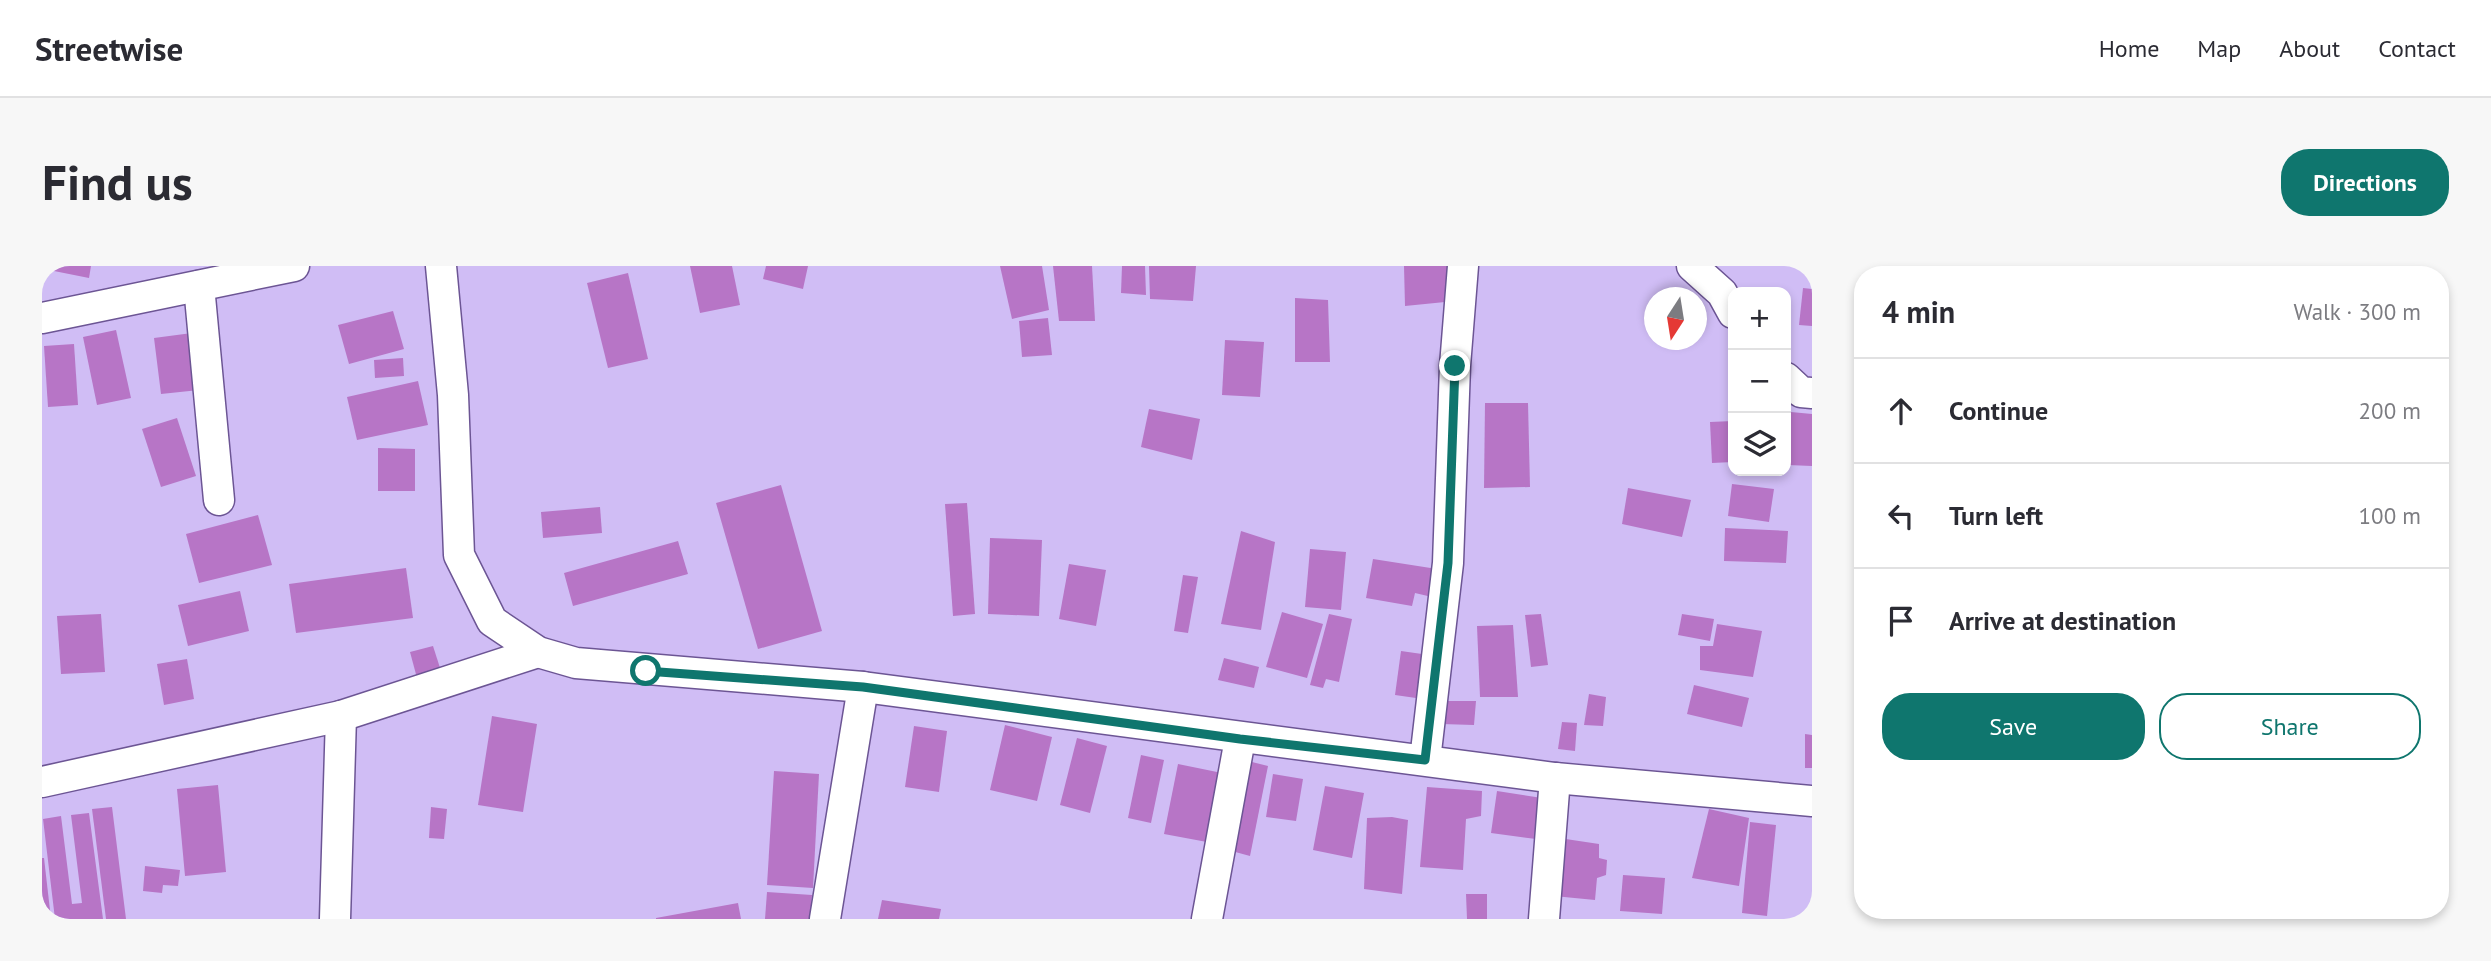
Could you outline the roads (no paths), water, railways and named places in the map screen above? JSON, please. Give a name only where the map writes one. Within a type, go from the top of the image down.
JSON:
[{"type":"street","points":[[42,318],[294,266]]},
{"type":"street","points":[[441,266],[453,395],[459,555],[492,621],[538,652],[576,663],[646,671],[863,687],[1240,739],[1555,778],[1812,801]]},
{"type":"street","points":[[1425,760],[1448,563],[1455,366],[1464,266]]},
{"type":"street","points":[[1692,266],[1723,293],[1728,303]]},
{"type":"street","points":[[199,286],[219,500]]},
{"type":"street","points":[[1791,383],[1801,392],[1812,393]]},
{"type":"street","points":[[42,782],[341,716],[538,652]]},
{"type":"street","points":[[825,919],[863,687]]},
{"type":"street","points":[[335,919],[341,716]]},
{"type":"street","points":[[1207,919],[1240,739]]},
{"type":"street","points":[[1544,919],[1555,778]]}]
